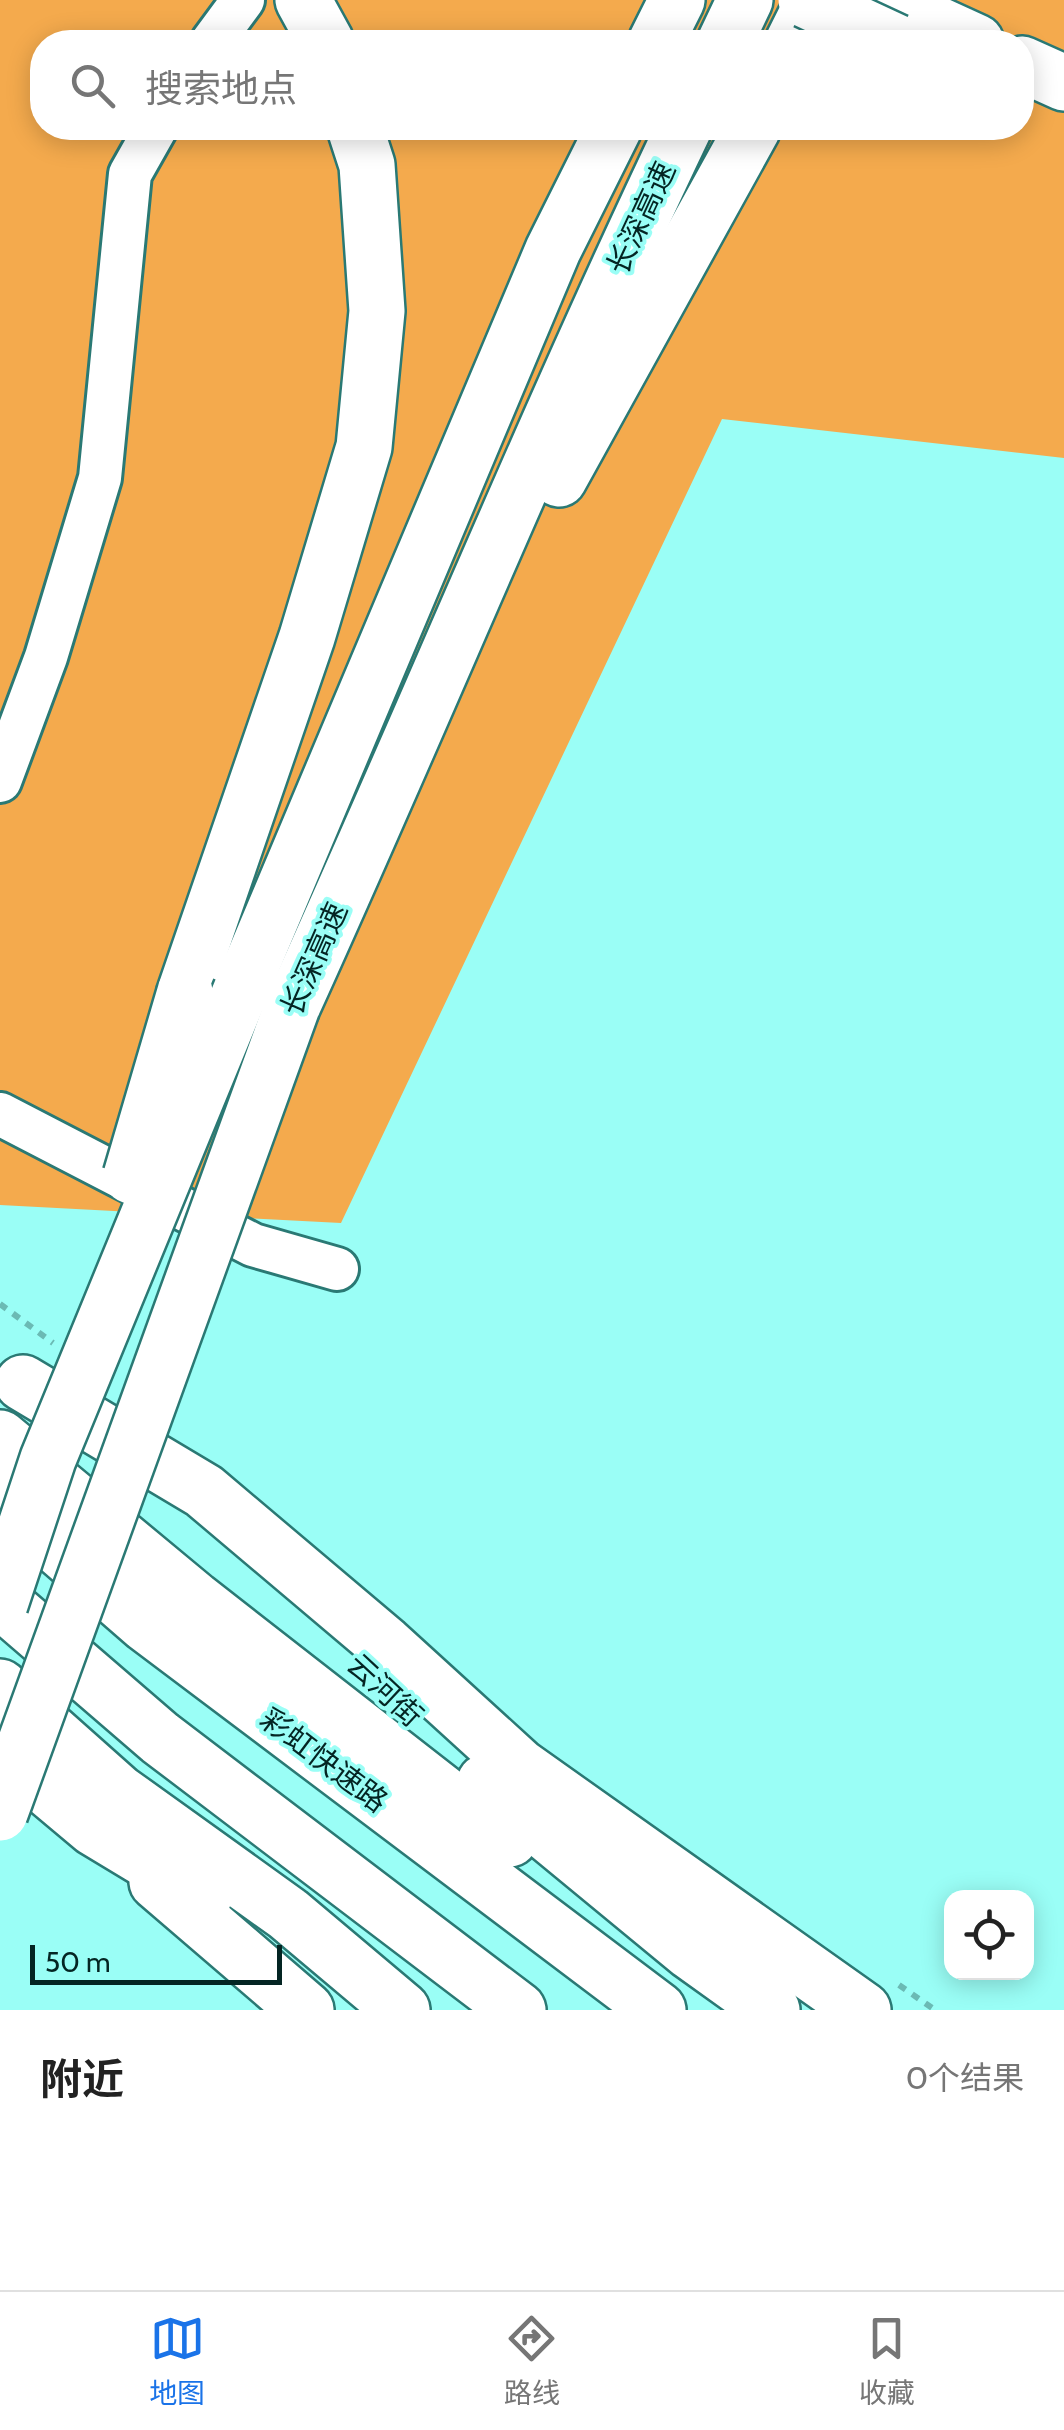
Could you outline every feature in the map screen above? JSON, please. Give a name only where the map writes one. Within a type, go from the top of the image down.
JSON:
[{"type":"highway","points":[[303,0],[319,30]]},
{"type":"highway","points":[[662,30],[676,0]]},
{"type":"highway","points":[[731,30],[745,0]]},
{"type":"highway","points":[[806,0],[870,30]]},
{"type":"highway","points":[[799,30],[814,0]]},
{"type":"highway","points":[[884,0],[950,30]]},
{"type":"highway","points":[[1034,69],[1064,83]]},
{"type":"highway","points":[[1034,106],[1064,119]]},
{"type":"highway","points":[[359,140],[367,164],[376,311],[364,447],[307,637],[24,1449],[195,1600],[463,1809],[690,1952]]},
{"type":"highway","name":"长深高速","points":[[0,1602],[24,1449],[241,990],[553,250],[608,140]]},
{"type":"highway","name":"长深高速","points":[[0,1814],[292,1007],[416,735],[618,267],[678,140]]},
{"type":"highway","points":[[416,735],[746,140]]},
{"type":"highway","points":[[12,1375],[204,1491],[385,1644],[520,1767],[864,2010]]},
{"type":"highway","name":"云河街","points":[[12,1375],[296,1608],[484,1782],[690,1952],[772,2010]]},
{"type":"highway","name":"彩虹快速路","points":[[0,1496],[146,1624],[658,2010]]},
{"type":"highway","points":[[0,1602],[160,1738],[518,2010]]},
{"type":"highway","points":[[0,1687],[118,1792],[288,1914],[402,2010]]},
{"type":"highway","points":[[0,1749],[306,2010]]},
{"type":"highway","points":[[94,1828],[392,2010]]},
{"type":"street","points":[[221,30],[244,0]]},
{"type":"street","points":[[0,780],[46,657],[100,478],[130,174],[149,140]]},
{"type":"street","points":[[0,1114],[253,1245],[337,1269]]},
{"type":"shaded area","points":[[0,0],[1064,0],[1064,458],[722,419],[341,1223],[0,1205]]}]
